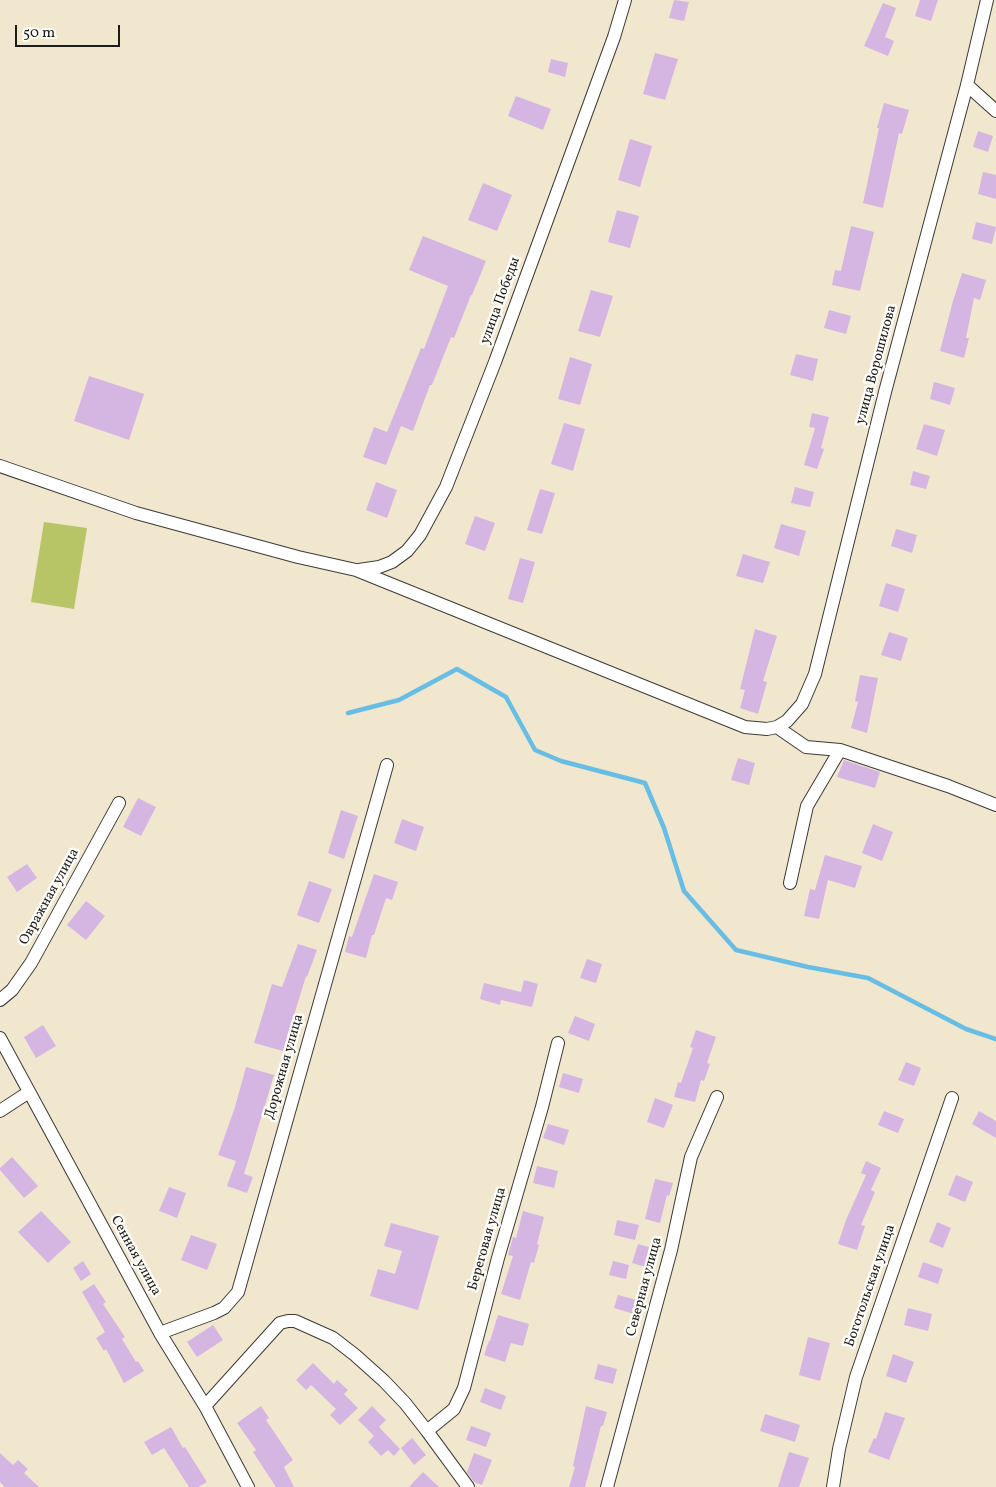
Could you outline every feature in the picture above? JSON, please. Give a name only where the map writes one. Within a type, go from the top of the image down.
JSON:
[{"type":"street","name":"улица Победы","points":[[356,570],[379,567],[392,562],[407,551],[420,535],[446,487],[495,362],[614,37],[625,0]]},
{"type":"street","name":"улица Ворошилова","points":[[777,726],[787,721],[802,704],[815,674],[885,392],[967,85],[987,0]]},
{"type":"street","points":[[967,85],[996,111]]},
{"type":"street","points":[[0,466],[136,513],[298,557],[356,570],[745,727],[768,729],[777,726],[806,747],[840,750],[996,804]]},
{"type":"street","points":[[790,883],[806,806],[840,750]]},
{"type":"street","name":"Дорожная улица","points":[[160,1333],[224,1308],[238,1292],[387,765]]},
{"type":"street","name":"Овражная улица","points":[[0,1000],[12,990],[31,963],[119,803]]},
{"type":"street","name":"Сенная улица","points":[[0,1038],[160,1333],[205,1406],[248,1487]]},
{"type":"street","name":"Береговая улица","points":[[427,1431],[454,1409],[464,1388],[558,1043]]},
{"type":"street","points":[[0,1111],[29,1092]]},
{"type":"street","name":"Северная улица","points":[[607,1487],[670,1250],[691,1157],[717,1097]]},
{"type":"street","name":"Боготольская улица","points":[[833,1487],[839,1449],[856,1377],[952,1098]]},
{"type":"street","points":[[205,1406],[280,1323],[295,1321],[333,1338],[355,1354],[395,1392],[427,1431],[468,1487]]},
{"type":"green space","points":[[44,522],[87,528],[74,609],[31,602]]},
{"type":"building","points":[[674,0],[689,2],[684,21],[669,18]]},
{"type":"building","points":[[920,0],[938,0],[931,21],[915,16]]},
{"type":"building","points":[[883,3],[896,8],[885,37],[894,41],[888,56],[864,46]]},
{"type":"building","points":[[655,53],[678,59],[665,100],[643,94]]},
{"type":"building","points":[[551,59],[568,63],[565,77],[548,72]]},
{"type":"building","points":[[516,96],[551,109],[543,130],[508,116]]},
{"type":"building","points":[[884,103],[909,110],[902,134],[899,133],[883,208],[863,203],[879,128],[877,128]]},
{"type":"building","points":[[978,131],[993,136],[988,152],[973,147]]},
{"type":"building","points":[[630,139],[652,146],[640,187],[618,180]]},
{"type":"building","points":[[983,172],[996,175],[996,199],[978,194]]},
{"type":"building","points":[[483,183],[512,195],[497,231],[468,220]]},
{"type":"building","points":[[617,210],[639,216],[630,248],[608,242]]},
{"type":"building","points":[[976,222],[996,227],[992,244],[972,239]]},
{"type":"building","points":[[851,226],[874,232],[860,291],[832,285],[835,270],[841,271]]},
{"type":"building","points":[[423,236],[486,261],[454,338],[451,337],[432,385],[430,385],[413,431],[401,426],[386,465],[363,457],[374,427],[387,432],[421,348],[424,349],[448,286],[409,270]]},
{"type":"building","points":[[962,273],[986,280],[980,300],[974,298],[966,338],[969,338],[964,358],[940,351]]},
{"type":"building","points":[[591,290],[613,296],[600,337],[578,331]]},
{"type":"building","points":[[829,310],[851,316],[846,334],[824,328]]},
{"type":"building","points":[[796,354],[818,359],[813,381],[790,375]]},
{"type":"building","points":[[570,357],[592,364],[580,405],[558,399]]},
{"type":"building","points":[[89,376],[144,394],[129,440],[74,421]]},
{"type":"building","points":[[934,382],[955,388],[950,405],[930,399]]},
{"type":"building","points":[[812,413],[829,417],[821,448],[824,449],[817,469],[804,465],[815,428],[809,427]]},
{"type":"building","points":[[564,423],[585,429],[573,471],[551,464]]},
{"type":"building","points":[[924,424],[945,430],[937,456],[916,449]]},
{"type":"building","points":[[913,471],[930,476],[926,489],[910,485]]},
{"type":"building","points":[[376,482],[397,490],[387,518],[366,510]]},
{"type":"building","points":[[795,487],[814,492],[810,507],[791,503]]},
{"type":"building","points":[[540,489],[555,493],[542,534],[527,530]]},
{"type":"building","points":[[475,516],[495,523],[485,551],[465,544]]},
{"type":"building","points":[[781,524],[806,531],[799,556],[774,548]]},
{"type":"building","points":[[896,529],[917,535],[912,553],[891,546]]},
{"type":"building","points":[[743,554],[770,562],[763,583],[736,576]]},
{"type":"building","points":[[520,558],[535,562],[523,603],[508,599]]},
{"type":"building","points":[[886,583],[905,589],[898,612],[879,606]]},
{"type":"building","points":[[755,629],[777,636],[763,681],[767,682],[758,714],[740,708],[745,690],[740,689]]},
{"type":"building","points":[[889,632],[908,638],[901,661],[881,655]]},
{"type":"building","points":[[860,675],[878,678],[867,733],[851,728],[858,702],[855,701]]},
{"type":"building","points":[[738,758],[755,763],[749,785],[731,780]]},
{"type":"building","points":[[844,760],[880,772],[875,788],[837,777]]},
{"type":"building","points":[[138,798],[156,807],[141,836],[123,827]]},
{"type":"building","points":[[341,810],[358,816],[344,859],[328,853]]},
{"type":"building","points":[[402,819],[424,827],[416,851],[394,843]]},
{"type":"building","points":[[873,824],[893,832],[882,861],[862,853]]},
{"type":"building","points":[[825,855],[862,866],[855,888],[828,880],[819,919],[804,916],[810,889],[815,890]]},
{"type":"building","points":[[27,864],[37,878],[17,892],[7,877]]},
{"type":"building","points":[[374,874],[398,882],[392,900],[386,898],[374,935],[372,935],[366,958],[345,952],[349,936],[352,937]]},
{"type":"building","points":[[309,881],[332,889],[319,923],[297,915]]},
{"type":"building","points":[[86,901],[105,916],[86,940],[67,925]]},
{"type":"building","points":[[298,944],[317,950],[306,976],[283,1051],[254,1043],[272,984],[282,987]]},
{"type":"building","points":[[587,959],[602,964],[596,983],[580,978]]},
{"type":"building","points":[[524,980],[538,984],[532,1007],[501,1000],[500,1005],[480,999],[484,983],[521,992]]},
{"type":"building","points":[[575,1016],[595,1024],[589,1041],[568,1033]]},
{"type":"building","points":[[43,1025],[56,1046],[36,1058],[24,1037]]},
{"type":"building","points":[[696,1030],[716,1037],[707,1063],[710,1064],[704,1081],[701,1080],[695,1102],[674,1097],[678,1082],[681,1083],[693,1048],[690,1047]]},
{"type":"building","points":[[906,1062],[921,1068],[914,1086],[898,1080]]},
{"type":"building","points":[[246,1067],[274,1075],[244,1174],[253,1177],[247,1193],[227,1186],[236,1161],[218,1155],[235,1107]]},
{"type":"building","points":[[563,1073],[583,1079],[579,1093],[559,1087]]},
{"type":"building","points":[[655,1098],[673,1105],[664,1128],[647,1122]]},
{"type":"building","points":[[884,1111],[904,1119],[898,1133],[878,1125]]},
{"type":"building","points":[[979,1111],[996,1121],[996,1138],[972,1124]]},
{"type":"building","points":[[548,1124],[569,1130],[564,1145],[543,1138]]},
{"type":"building","points":[[12,1157],[38,1186],[24,1198],[0,1170]]},
{"type":"building","points":[[866,1161],[881,1168],[871,1190],[875,1192],[861,1225],[865,1226],[857,1250],[838,1244],[846,1220],[866,1175],[861,1173]]},
{"type":"building","points":[[537,1166],[558,1171],[554,1188],[533,1183]]},
{"type":"building","points":[[956,1175],[973,1182],[965,1202],[948,1195]]},
{"type":"building","points":[[655,1179],[673,1183],[669,1196],[667,1195],[660,1223],[645,1219]]},
{"type":"building","points":[[169,1187],[186,1193],[177,1218],[159,1211]]},
{"type":"building","points":[[41,1211],[71,1242],[48,1263],[18,1232]]},
{"type":"building","points":[[523,1211],[544,1217],[534,1263],[531,1262],[520,1300],[501,1294],[513,1256],[508,1255],[513,1237],[516,1238]]},
{"type":"building","points":[[617,1220],[639,1225],[635,1240],[614,1235]]},
{"type":"building","points":[[937,1222],[951,1228],[943,1248],[929,1242]]},
{"type":"building","points":[[391,1223],[439,1236],[418,1310],[370,1296],[378,1269],[395,1274],[402,1251],[384,1246]]},
{"type":"building","points":[[191,1235],[217,1244],[207,1270],[181,1260]]},
{"type":"building","points":[[638,1244],[652,1248],[646,1267],[632,1263]]},
{"type":"building","points":[[83,1261],[91,1274],[81,1281],[73,1268]]},
{"type":"building","points":[[613,1261],[629,1265],[626,1279],[609,1275]]},
{"type":"building","points":[[923,1262],[943,1269],[938,1284],[918,1277]]},
{"type":"building","points":[[94,1284],[106,1302],[103,1304],[125,1337],[122,1339],[144,1371],[124,1383],[106,1349],[104,1351],[96,1338],[105,1332],[82,1292]]},
{"type":"building","points":[[618,1295],[637,1300],[634,1314],[614,1308]]},
{"type":"building","points":[[908,1308],[932,1314],[928,1331],[904,1325]]},
{"type":"building","points":[[498,1315],[529,1324],[523,1346],[511,1343],[505,1362],[484,1355]]},
{"type":"building","points":[[213,1325],[223,1340],[197,1357],[187,1342]]},
{"type":"building","points":[[808,1337],[830,1343],[820,1381],[799,1375]]},
{"type":"building","points":[[893,1354],[914,1362],[906,1383],[886,1376]]},
{"type":"building","points":[[313,1363],[334,1384],[337,1380],[348,1390],[344,1394],[358,1408],[340,1425],[330,1415],[336,1409],[311,1385],[306,1390],[296,1380]]},
{"type":"building","points":[[598,1364],[617,1369],[613,1384],[594,1379]]},
{"type":"building","points":[[485,1388],[506,1396],[501,1410],[480,1402]]},
{"type":"building","points":[[261,1406],[269,1418],[266,1420],[293,1460],[284,1467],[294,1487],[276,1487],[253,1452],[256,1450],[237,1423]]},
{"type":"building","points":[[372,1406],[386,1420],[379,1427],[400,1449],[394,1456],[388,1450],[381,1456],[368,1442],[374,1436],[358,1420]]},
{"type":"building","points":[[586,1406],[607,1412],[603,1426],[601,1426],[585,1487],[569,1487],[575,1467],[573,1466]]},
{"type":"building","points":[[885,1412],[905,1418],[889,1460],[868,1452],[874,1438],[876,1439]]},
{"type":"building","points":[[765,1414],[800,1425],[795,1442],[760,1431]]},
{"type":"building","points":[[471,1426],[491,1433],[486,1447],[466,1440]]},
{"type":"building","points":[[171,1427],[207,1482],[198,1487],[189,1487],[164,1448],[152,1455],[144,1442]]},
{"type":"building","points":[[412,1438],[426,1455],[414,1465],[401,1448]]},
{"type":"building","points":[[789,1452],[809,1458],[799,1487],[778,1487]]},
{"type":"building","points":[[0,1453],[13,1465],[18,1460],[28,1469],[24,1473],[39,1487],[5,1487],[0,1482]]},
{"type":"building","points":[[474,1453],[492,1460],[482,1485],[474,1482],[467,1472]]},
{"type":"building","points":[[423,1472],[439,1487],[409,1487]]},
{"type":"waterway","points":[[348,713],[399,700],[457,669],[506,697],[535,750],[561,761],[645,783],[664,828],[684,891],[736,950],[808,967],[868,978],[966,1029],[996,1039]]}]
